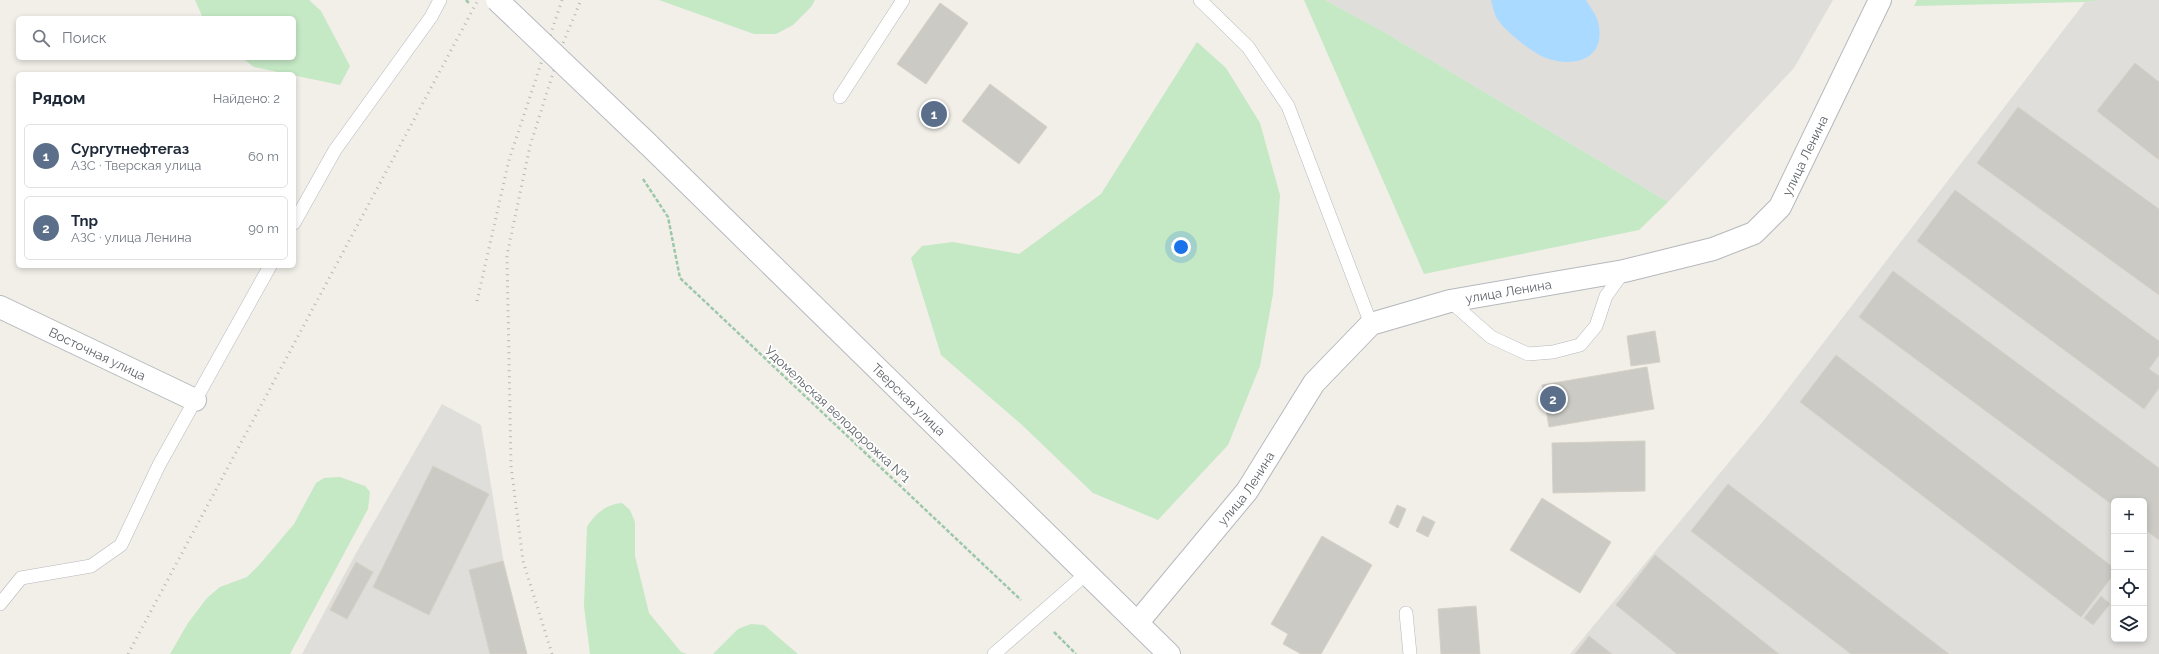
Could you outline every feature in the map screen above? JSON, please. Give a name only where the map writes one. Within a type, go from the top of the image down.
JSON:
[{"type":"street","name":"Тверская улица","points":[[497,0],[648,144],[1086,574],[1170,654]]},
{"type":"street","name":"улица Ленина","points":[[1138,622],[1247,491],[1314,383],[1371,324],[1450,301],[1624,271],[1713,249],[1754,233],[1780,207],[1880,0]]},
{"type":"street","name":"Восточная улица","points":[[0,307],[195,400]]},
{"type":"lane","points":[[296,219],[335,150],[431,17],[440,0]]},
{"type":"lane","points":[[840,97],[903,0]]},
{"type":"lane","points":[[1200,0],[1248,47],[1288,106],[1371,324]]},
{"type":"lane","points":[[0,604],[21,578],[91,566],[121,545],[159,465],[269,268]]},
{"type":"lane","points":[[1450,301],[1491,337],[1528,354],[1553,352],[1580,344],[1596,326],[1606,296],[1624,271]]},
{"type":"lane","points":[[994,654],[1086,574]]},
{"type":"lane","points":[[1406,614],[1410,654]]},
{"type":"path","name":"Удомельская велодорожка №1","points":[[639,173],[668,217],[680,278],[1038,616],[1076,654]]},
{"type":"shaded area","points":[[1325,0],[1833,0],[1794,68],[1668,202],[1384,32]]},
{"type":"shaded area","points":[[2100,0],[2159,0],[2159,654],[1570,654],[1764,420],[2085,2]]},
{"type":"shaded area","points":[[442,404],[481,425],[503,558],[527,654],[302,654],[355,555]]},
{"type":"green space","points":[[195,0],[309,0],[321,11],[350,66],[340,85],[296,76],[296,72],[278,72],[254,67],[245,60],[296,60],[296,16],[202,16]]},
{"type":"green space","points":[[659,0],[815,0],[811,7],[793,25],[776,34],[754,34]]},
{"type":"green space","points":[[1304,0],[1325,0],[1384,32],[1668,202],[1639,230],[1424,274]]},
{"type":"green space","points":[[1917,0],[2100,0],[2085,2],[1914,6]]},
{"type":"green space","points":[[1197,42],[1226,68],[1260,123],[1280,195],[1273,294],[1260,366],[1228,445],[1158,520],[1093,493],[1021,424],[941,355],[911,258],[922,246],[953,242],[1019,254],[1101,194]]},
{"type":"green space","points":[[340,477],[365,486],[370,492],[368,509],[290,654],[170,654],[188,623],[207,598],[220,587],[247,577],[260,564],[294,524],[316,483],[324,478]]},
{"type":"green space","points":[[622,503],[630,510],[635,522],[635,556],[649,613],[681,652],[687,654],[590,654],[584,606],[587,527],[602,510],[611,505]]},
{"type":"green space","points":[[751,624],[764,625],[798,654],[713,654],[738,629]]},
{"type":"water","points":[[1491,0],[1586,0],[1598,22],[1600,34],[1598,44],[1587,58],[1578,61],[1557,61],[1541,56],[1502,25],[1496,16]]},
{"type":"building","points":[[940,3],[968,23],[926,84],[897,64]]},
{"type":"building","points":[[2135,63],[2159,82],[2159,160],[2097,111]]},
{"type":"building","points":[[990,84],[1047,127],[1019,164],[962,121]]},
{"type":"building","points":[[2018,107],[2159,209],[2159,295],[1977,163]]},
{"type":"building","points":[[1955,190],[2159,341],[2159,355],[2149,369],[2159,376],[2159,388],[2144,409],[1917,241]]},
{"type":"building","points":[[1893,271],[2159,468],[2159,540],[2147,531],[2147,498],[2111,498],[2111,504],[1859,317]]},
{"type":"building","points":[[1655,331],[1660,362],[1631,366],[1627,336]]},
{"type":"building","points":[[1836,355],[2111,566],[2111,578],[2081,617],[1800,402]]},
{"type":"building","points":[[1647,367],[1654,409],[1549,427],[1542,385]]},
{"type":"building","points":[[1645,441],[1645,491],[1553,493],[1552,443]]},
{"type":"building","points":[[433,466],[489,494],[429,615],[373,587]]},
{"type":"building","points":[[1728,484],[1949,654],[1851,654],[1691,531]]},
{"type":"building","points":[[1542,498],[1611,542],[1580,593],[1510,550]]},
{"type":"building","points":[[1397,505],[1406,509],[1398,528],[1389,523]]},
{"type":"building","points":[[1423,516],[1435,522],[1428,537],[1416,531]]},
{"type":"building","points":[[1322,536],[1372,565],[1321,654],[1301,654],[1283,644],[1288,634],[1271,624]]},
{"type":"building","points":[[1655,555],[1779,654],[1677,654],[1616,605]]},
{"type":"building","points":[[503,561],[527,654],[490,654],[469,570]]},
{"type":"building","points":[[356,562],[373,572],[347,619],[330,610]]},
{"type":"building","points":[[2101,596],[2110,604],[2093,625],[2084,618]]},
{"type":"building","points":[[1476,606],[1480,654],[1441,654],[1438,609]]},
{"type":"building","points":[[1589,636],[1612,654],[1575,654]]},
{"type":"railway","points":[[128,654],[478,0]]},
{"type":"railway","points":[[477,301],[509,160],[562,0]]},
{"type":"railway","points":[[552,654],[523,561],[511,466],[507,255],[530,146],[561,48],[581,0]]},
{"type":"place","name":"Сургутнефтегаз","points":[[934,114]]},
{"type":"place","name":"Tnp","points":[[1553,399]]}]
